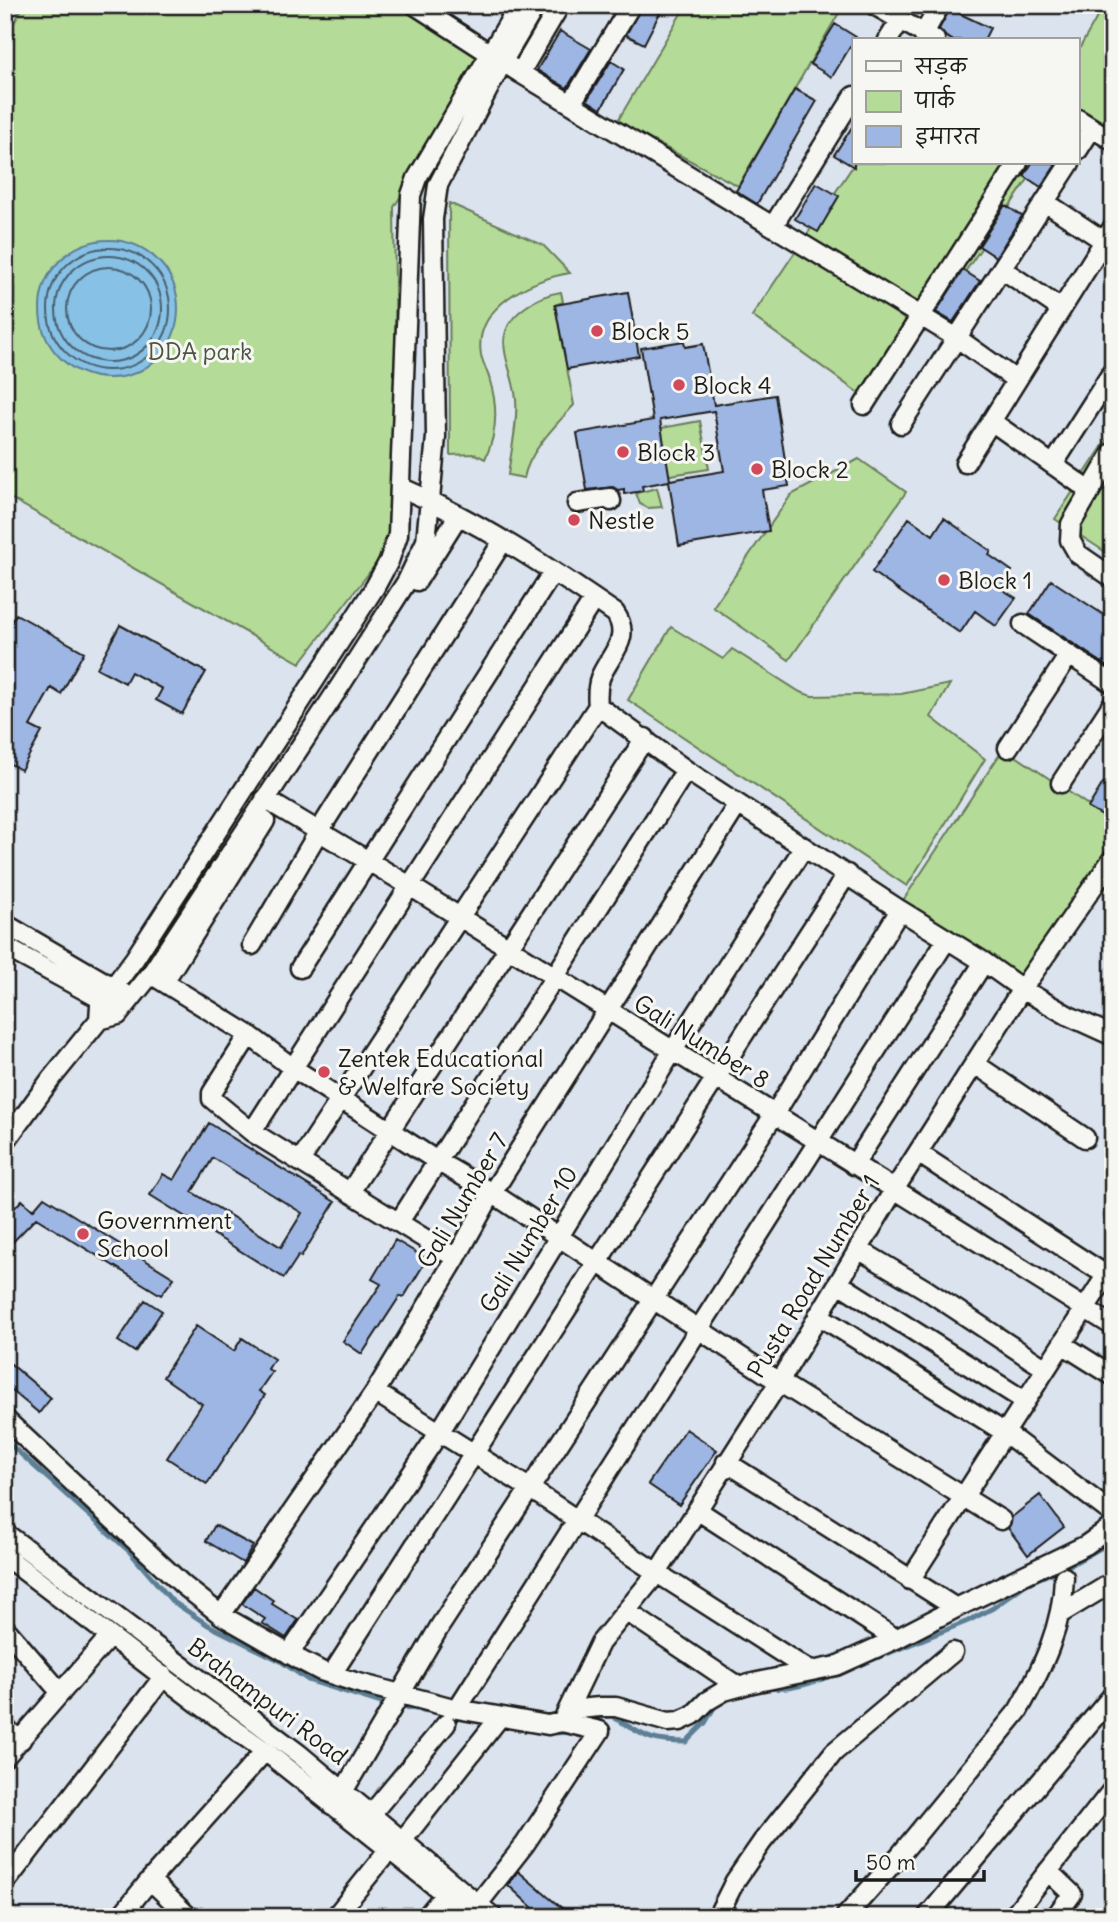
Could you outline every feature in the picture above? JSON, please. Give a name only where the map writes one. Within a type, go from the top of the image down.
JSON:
[{"type":"street","points":[[270,802],[407,581],[426,541],[436,437],[433,219],[438,185],[519,5]]},
{"type":"street","points":[[5,1142],[99,1020],[100,1005],[135,958],[375,587],[389,561],[398,535],[411,195],[417,178],[497,57],[537,5]]},
{"type":"street","points":[[520,73],[560,5]]},
{"type":"street","points":[[571,104],[631,5]]},
{"type":"street","points":[[874,5],[929,38],[940,5]]},
{"type":"street","points":[[423,8],[520,73],[922,316],[1016,380]]},
{"type":"street","points":[[889,38],[900,21]]},
{"type":"street","points":[[773,226],[852,99]]},
{"type":"street","points":[[1080,142],[1085,123],[1113,141]]},
{"type":"street","points":[[864,405],[1017,164]]},
{"type":"street","points":[[901,424],[1069,164]]},
{"type":"street","points":[[965,463],[1108,234],[1045,202]]},
{"type":"street","points":[[1002,269],[1061,309]]},
{"type":"street","points":[[1053,465],[1113,371]]},
{"type":"street","points":[[991,421],[1090,491]]},
{"type":"street","points":[[1113,452],[1071,524],[1070,540],[1078,554],[1113,578]]},
{"type":"street","points":[[300,1161],[598,706],[597,692],[601,677],[619,644],[622,632],[621,622],[615,613],[553,572],[430,500],[400,487]]},
{"type":"street","points":[[577,503],[610,498],[611,502]]},
{"type":"street","points":[[99,1020],[118,1015],[157,978],[458,516]]},
{"type":"street","points":[[252,945],[319,831],[503,541]]},
{"type":"street","points":[[300,968],[553,572]]},
{"type":"street","points":[[252,1132],[594,599]]},
{"type":"street","points":[[1023,624],[1113,684]]},
{"type":"street","points":[[1008,748],[1069,655]]},
{"type":"street","points":[[1060,783],[1113,703]]},
{"type":"street","points":[[598,706],[685,770],[1022,989],[1069,1016],[1113,1036]]},
{"type":"street","points":[[350,1192],[645,738]]},
{"type":"street","points":[[399,1222],[685,770]]},
{"type":"street","name":"Gali Number 8","points":[[270,802],[410,886],[1113,1326]]},
{"type":"street","name":"Gali Number 7","points":[[221,1615],[375,1392],[492,1193],[738,804]]},
{"type":"street","name":"Gali Number 10","points":[[289,1654],[439,1433],[672,1052],[804,847]]},
{"type":"street","name":"Pusta Road Number 1","points":[[568,1723],[600,1643],[657,1573],[779,1382],[894,1190],[1022,989],[1113,858]]},
{"type":"street","points":[[332,1674],[846,874]]},
{"type":"street","points":[[332,1805],[344,1790],[440,1626],[774,1115],[900,910]]},
{"type":"street","points":[[5,924],[109,994]]},
{"type":"street","points":[[457,1709],[947,939]]},
{"type":"street","points":[[5,947],[127,1004]]},
{"type":"street","points":[[854,1166],[984,962]]},
{"type":"street","points":[[157,978],[249,1035],[293,1068],[492,1193],[699,1331],[1001,1520]]},
{"type":"street","points":[[249,1035],[212,1096],[214,1101],[252,1132],[456,1258]]},
{"type":"street","points":[[975,1064],[1085,1138]]},
{"type":"street","points":[[909,1580],[1109,1270],[918,1153]]},
{"type":"street","points":[[858,1249],[917,1284],[1046,1369]]},
{"type":"street","points":[[838,1283],[1025,1401]]},
{"type":"street","points":[[818,1315],[1004,1432],[1113,1514]]},
{"type":"street","points":[[1062,1344],[1113,1376]]},
{"type":"street","points":[[375,1392],[529,1488],[810,1671]]},
{"type":"street","points":[[5,1419],[183,1585],[221,1615],[289,1654],[332,1674],[457,1709],[548,1725],[568,1723],[600,1731],[525,1844],[473,1910]]},
{"type":"street","points":[[726,1462],[956,1608]]},
{"type":"street","points":[[697,1510],[896,1640]]},
{"type":"street","points":[[568,1723],[578,1709],[600,1707],[616,1707],[668,1722],[680,1721],[693,1715],[707,1700],[739,1687],[836,1666],[896,1640],[1086,1545],[1113,1526]]},
{"type":"street","name":"Brahampuri Road","points":[[5,1533],[344,1790],[372,1813],[396,1845],[445,1894],[473,1910],[493,1917]]},
{"type":"street","name":"Brahampuri Road","points":[[5,1556],[265,1751],[332,1805],[396,1845],[473,1910]]},
{"type":"street","points":[[845,1917],[900,1855],[1018,1711],[1042,1664],[1060,1614],[1064,1577]]},
{"type":"street","points":[[1060,1614],[1113,1582]]},
{"type":"street","points":[[626,1611],[739,1687]]},
{"type":"street","points":[[5,1628],[61,1693]]},
{"type":"street","points":[[5,1757],[110,1636]]},
{"type":"street","points":[[717,1917],[735,1881],[762,1842],[834,1752],[953,1652]]},
{"type":"street","points":[[5,1883],[164,1676]]},
{"type":"street","points":[[927,1917],[1113,1695]]},
{"type":"street","points":[[335,1917],[500,1717]]},
{"type":"street","points":[[372,1813],[446,1724]]},
{"type":"street","points":[[5,1729],[21,1740]]},
{"type":"street","points":[[120,1917],[265,1751]]},
{"type":"street","points":[[1012,1917],[1113,1789]]},
{"type":"street","points":[[1048,1871],[1072,1894],[1055,1917]]},
{"type":"street","points":[[150,1880],[189,1917]]},
{"type":"street","points":[[426,1917],[445,1894]]},
{"type":"green space","name":"DDA park","points":[[24,5],[414,5],[491,54],[394,207],[398,535],[300,663],[5,495],[5,39]]},
{"type":"green space","points":[[686,5],[843,6],[738,186],[617,122]]},
{"type":"green space","points":[[1104,5],[1113,5],[1113,134],[1080,117],[1080,47]]},
{"type":"green space","points":[[854,164],[1038,164],[931,322],[811,251],[912,325],[864,397],[752,316]]},
{"type":"green space","points":[[449,203],[543,245],[570,273],[523,289],[508,298],[486,323],[481,338],[481,355],[493,391],[495,411],[492,440],[485,459],[475,454],[450,455]]},
{"type":"green space","points":[[561,292],[563,302],[555,305],[574,405],[537,448],[524,478],[508,475],[516,399],[505,349],[507,327],[531,303]]},
{"type":"green space","points":[[700,421],[709,469],[664,476],[656,429]]},
{"type":"green space","points":[[1113,430],[1113,557],[1055,519]]},
{"type":"green space","points":[[859,459],[906,492],[789,660],[713,607],[791,495]]},
{"type":"green space","points":[[657,488],[662,507],[648,508],[640,504],[636,493]]},
{"type":"green space","points":[[671,627],[723,659],[732,649],[800,692],[812,696],[901,694],[950,684],[931,717],[985,759],[907,886],[628,700]]},
{"type":"green space","points":[[1004,748],[1113,822],[1113,857],[1019,988],[898,908]]},
{"type":"water","points":[[109,240],[135,246],[157,261],[172,283],[178,309],[172,335],[157,357],[135,372],[109,378],[83,372],[61,357],[46,335],[40,309],[46,283],[61,261],[83,246]]},
{"type":"building","points":[[642,5],[664,5],[644,44],[626,35]]},
{"type":"building","points":[[950,9],[990,28],[985,38],[948,38],[939,29]]},
{"type":"building","points":[[835,24],[856,37],[852,38],[852,44],[832,77],[810,64]]},
{"type":"building","points":[[560,31],[591,49],[567,88],[537,70]]},
{"type":"building","points":[[611,61],[624,69],[601,109],[587,100]]},
{"type":"building","points":[[795,89],[817,101],[757,204],[736,191]]},
{"type":"building","points":[[852,127],[854,167],[834,155]]},
{"type":"building","points":[[1031,164],[1056,164],[1041,187],[1024,176]]},
{"type":"building","points":[[816,183],[839,196],[818,232],[795,219]]},
{"type":"building","points":[[1005,205],[1022,216],[996,257],[979,246]]},
{"type":"building","points":[[963,270],[980,281],[953,322],[936,312]]},
{"type":"building","name":"Block 5","points":[[628,292],[639,356],[567,369],[555,305]]},
{"type":"building","points":[[684,341],[685,347],[703,344],[714,405],[775,395],[789,486],[762,490],[769,531],[679,546],[669,481],[642,486],[643,491],[624,494],[624,489],[613,487],[587,490],[577,433],[653,420],[641,348]],"holes":[[[714,411],[724,471],[670,480],[660,420]]]},
{"type":"building","name":"Block 1","points":[[909,518],[933,535],[944,518],[991,551],[989,555],[1012,571],[1000,588],[1016,598],[996,626],[975,611],[960,633],[872,572]]},
{"type":"building","points":[[1051,580],[1113,621],[1113,670],[1029,614]]},
{"type":"building","points":[[16,614],[84,652],[61,694],[51,688],[30,726],[42,732],[21,770],[5,761],[5,618],[12,621]]},
{"type":"building","points":[[120,625],[206,672],[182,714],[156,700],[162,689],[131,672],[125,683],[97,668]]},
{"type":"building","points":[[1103,783],[1113,788],[1113,822],[1088,808]]},
{"type":"building","points":[[209,1123],[335,1202],[301,1257],[299,1255],[284,1278],[150,1195],[163,1174],[174,1180]],"holes":[[[213,1158],[302,1213],[281,1247],[192,1192]]]},
{"type":"building","name":"Government School","points":[[44,1197],[174,1278],[161,1295],[36,1218],[5,1250],[5,1218],[22,1200],[33,1210]]},
{"type":"building","points":[[395,1240],[427,1259],[404,1297],[400,1296],[362,1354],[343,1341],[381,1284],[372,1279]]},
{"type":"building","points":[[145,1300],[162,1311],[135,1352],[118,1341]]},
{"type":"building","points":[[196,1326],[234,1351],[242,1338],[274,1359],[268,1369],[272,1372],[259,1391],[265,1395],[207,1484],[167,1458],[202,1404],[163,1377]]},
{"type":"building","points":[[5,1359],[51,1398],[39,1413],[5,1385]]},
{"type":"building","points":[[686,1429],[717,1450],[679,1505],[648,1484]]},
{"type":"building","points":[[1040,1495],[1064,1527],[1028,1555],[1008,1528],[1012,1517]]},
{"type":"building","points":[[215,1525],[253,1546],[243,1563],[206,1541]]},
{"type":"building","points":[[254,1587],[274,1601],[272,1604],[298,1620],[286,1638],[262,1623],[265,1619],[242,1604]]},
{"type":"building","points":[[518,1871],[573,1917],[544,1917],[534,1909],[508,1885]]},
{"type":"waterway","points":[[5,1440],[130,1552],[172,1601],[208,1625],[279,1660],[308,1680],[388,1705]]},
{"type":"waterway","points":[[862,1664],[968,1621],[993,1608],[1026,1584],[1072,1564],[1113,1541]]},
{"type":"waterway","points":[[768,1688],[794,1687],[836,1674]]},
{"type":"waterway","points":[[588,1723],[599,1717],[612,1716],[653,1739],[686,1742],[720,1703]]},
{"type":"waterway","points":[[398,1706],[440,1713]]},
{"type":"waterway","points":[[528,1730],[574,1732]]},
{"type":"place","name":"Block 5","points":[[597,331]]},
{"type":"place","name":"Block 4","points":[[679,385]]},
{"type":"place","name":"Block 3","points":[[623,452]]},
{"type":"place","name":"Block 2","points":[[757,469]]},
{"type":"place","name":"Nestle","points":[[574,520]]},
{"type":"place","name":"Block 1","points":[[944,580]]},
{"type":"place","name":"Zentek Educational & Welfare Society","points":[[324,1072]]},
{"type":"place","name":"Government School","points":[[83,1234]]}]
